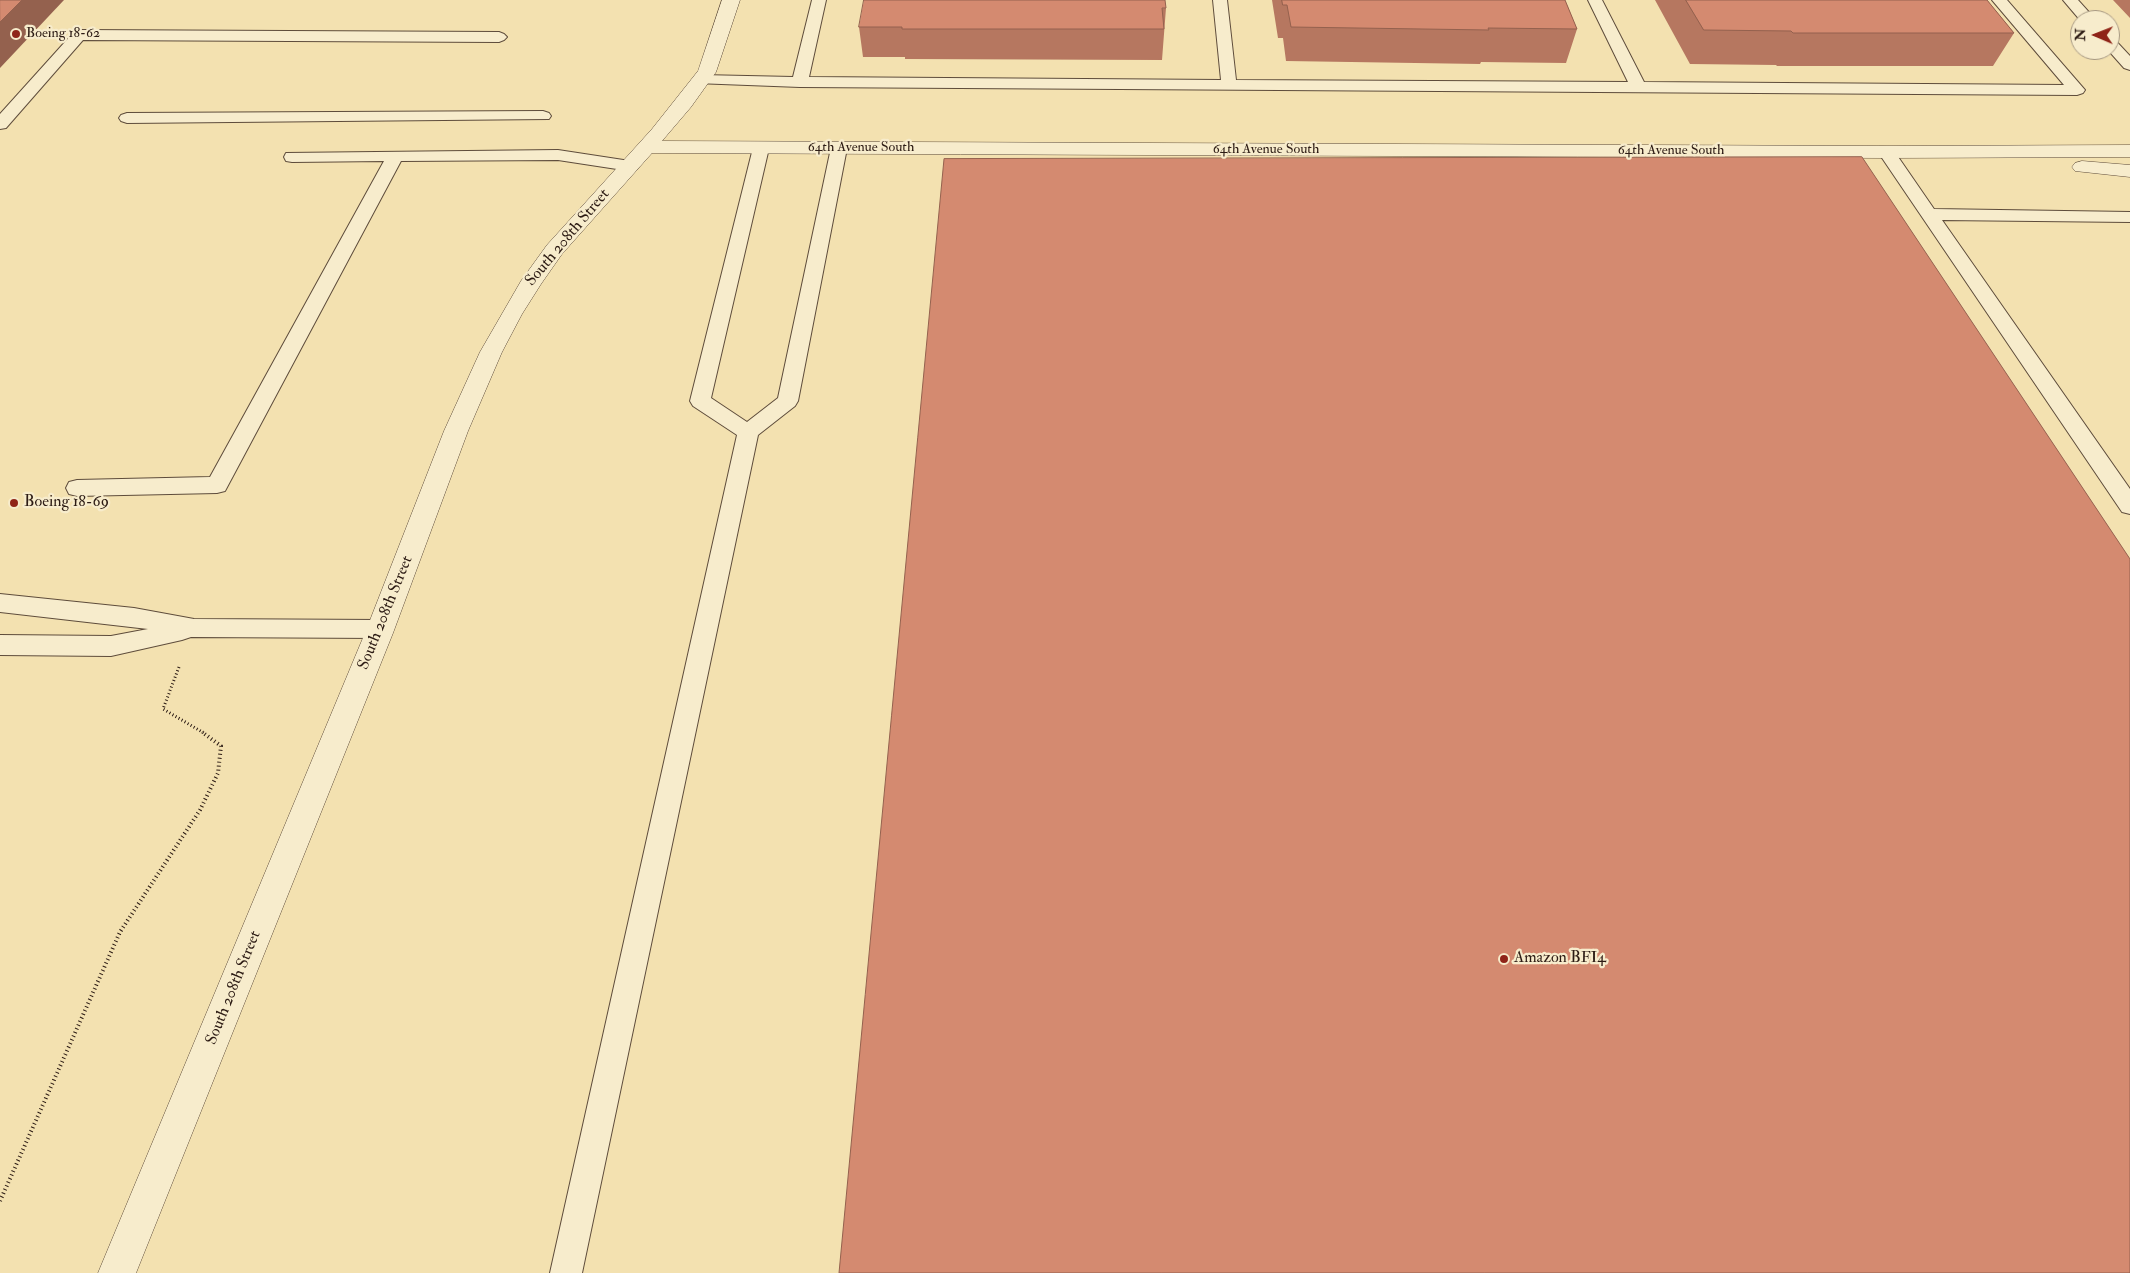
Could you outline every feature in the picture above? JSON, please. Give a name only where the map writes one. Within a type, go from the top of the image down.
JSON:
[{"type":"street","name":"South 208th Street","points":[[118,1273],[380,629],[468,403],[510,315],[532,279],[558,245],[682,108],[702,80],[707,72],[732,0]]},
{"type":"street","name":"64th Avenue South","points":[[646,147],[1886,152],[2130,151]]},
{"type":"street","name":"64th Avenue South","points":[[1886,152],[2130,171]]},
{"type":"lane","points":[[800,82],[819,0]]},
{"type":"lane","points":[[1220,0],[1229,85]]},
{"type":"lane","points":[[1596,0],[1638,88]]},
{"type":"lane","points":[[702,80],[2077,90],[1999,0]]},
{"type":"lane","points":[[2070,0],[2079,10]]},
{"type":"lane","points":[[0,124],[79,35],[499,37]]},
{"type":"lane","points":[[2120,54],[2130,65]]},
{"type":"lane","points":[[127,118],[543,116]]},
{"type":"lane","points":[[748,432],[700,401],[761,148]]},
{"type":"lane","points":[[566,1273],[748,432],[788,402],[839,148]]},
{"type":"lane","points":[[1886,152],[2130,506]]},
{"type":"lane","points":[[77,488],[217,485],[395,156]]},
{"type":"lane","points":[[292,157],[558,156],[630,166]]},
{"type":"lane","points":[[1929,214],[2130,217]]},
{"type":"lane","points":[[0,604],[134,617],[194,628],[380,629]]},
{"type":"lane","points":[[0,645],[111,646],[194,628]]},
{"type":"path","points":[[0,1201],[120,932],[200,810],[218,773],[221,746],[201,731],[163,709],[181,663],[172,663]]},
{"type":"building","points":[[0,0],[22,0],[0,22]]},
{"type":"building","points":[[864,0],[1165,0],[1166,8],[1162,8],[1164,29],[902,29],[902,27],[859,27]]},
{"type":"building","points":[[1282,0],[1565,0],[1577,29],[1488,28],[1489,30],[1291,27],[1287,5],[1283,5]]},
{"type":"building","points":[[1686,0],[1987,0],[2014,33],[1793,33],[1791,31],[1704,30]]},
{"type":"building","name":"Amazon BFI4","points":[[1862,157],[2130,559],[2130,1273],[839,1273],[944,159]]},
{"type":"place","name":"Boeing 18-62","points":[[16,34]]},
{"type":"place","name":"Boeing 18-69","points":[[14,503]]},
{"type":"place","name":"Amazon BFI4","points":[[1504,959]]}]
